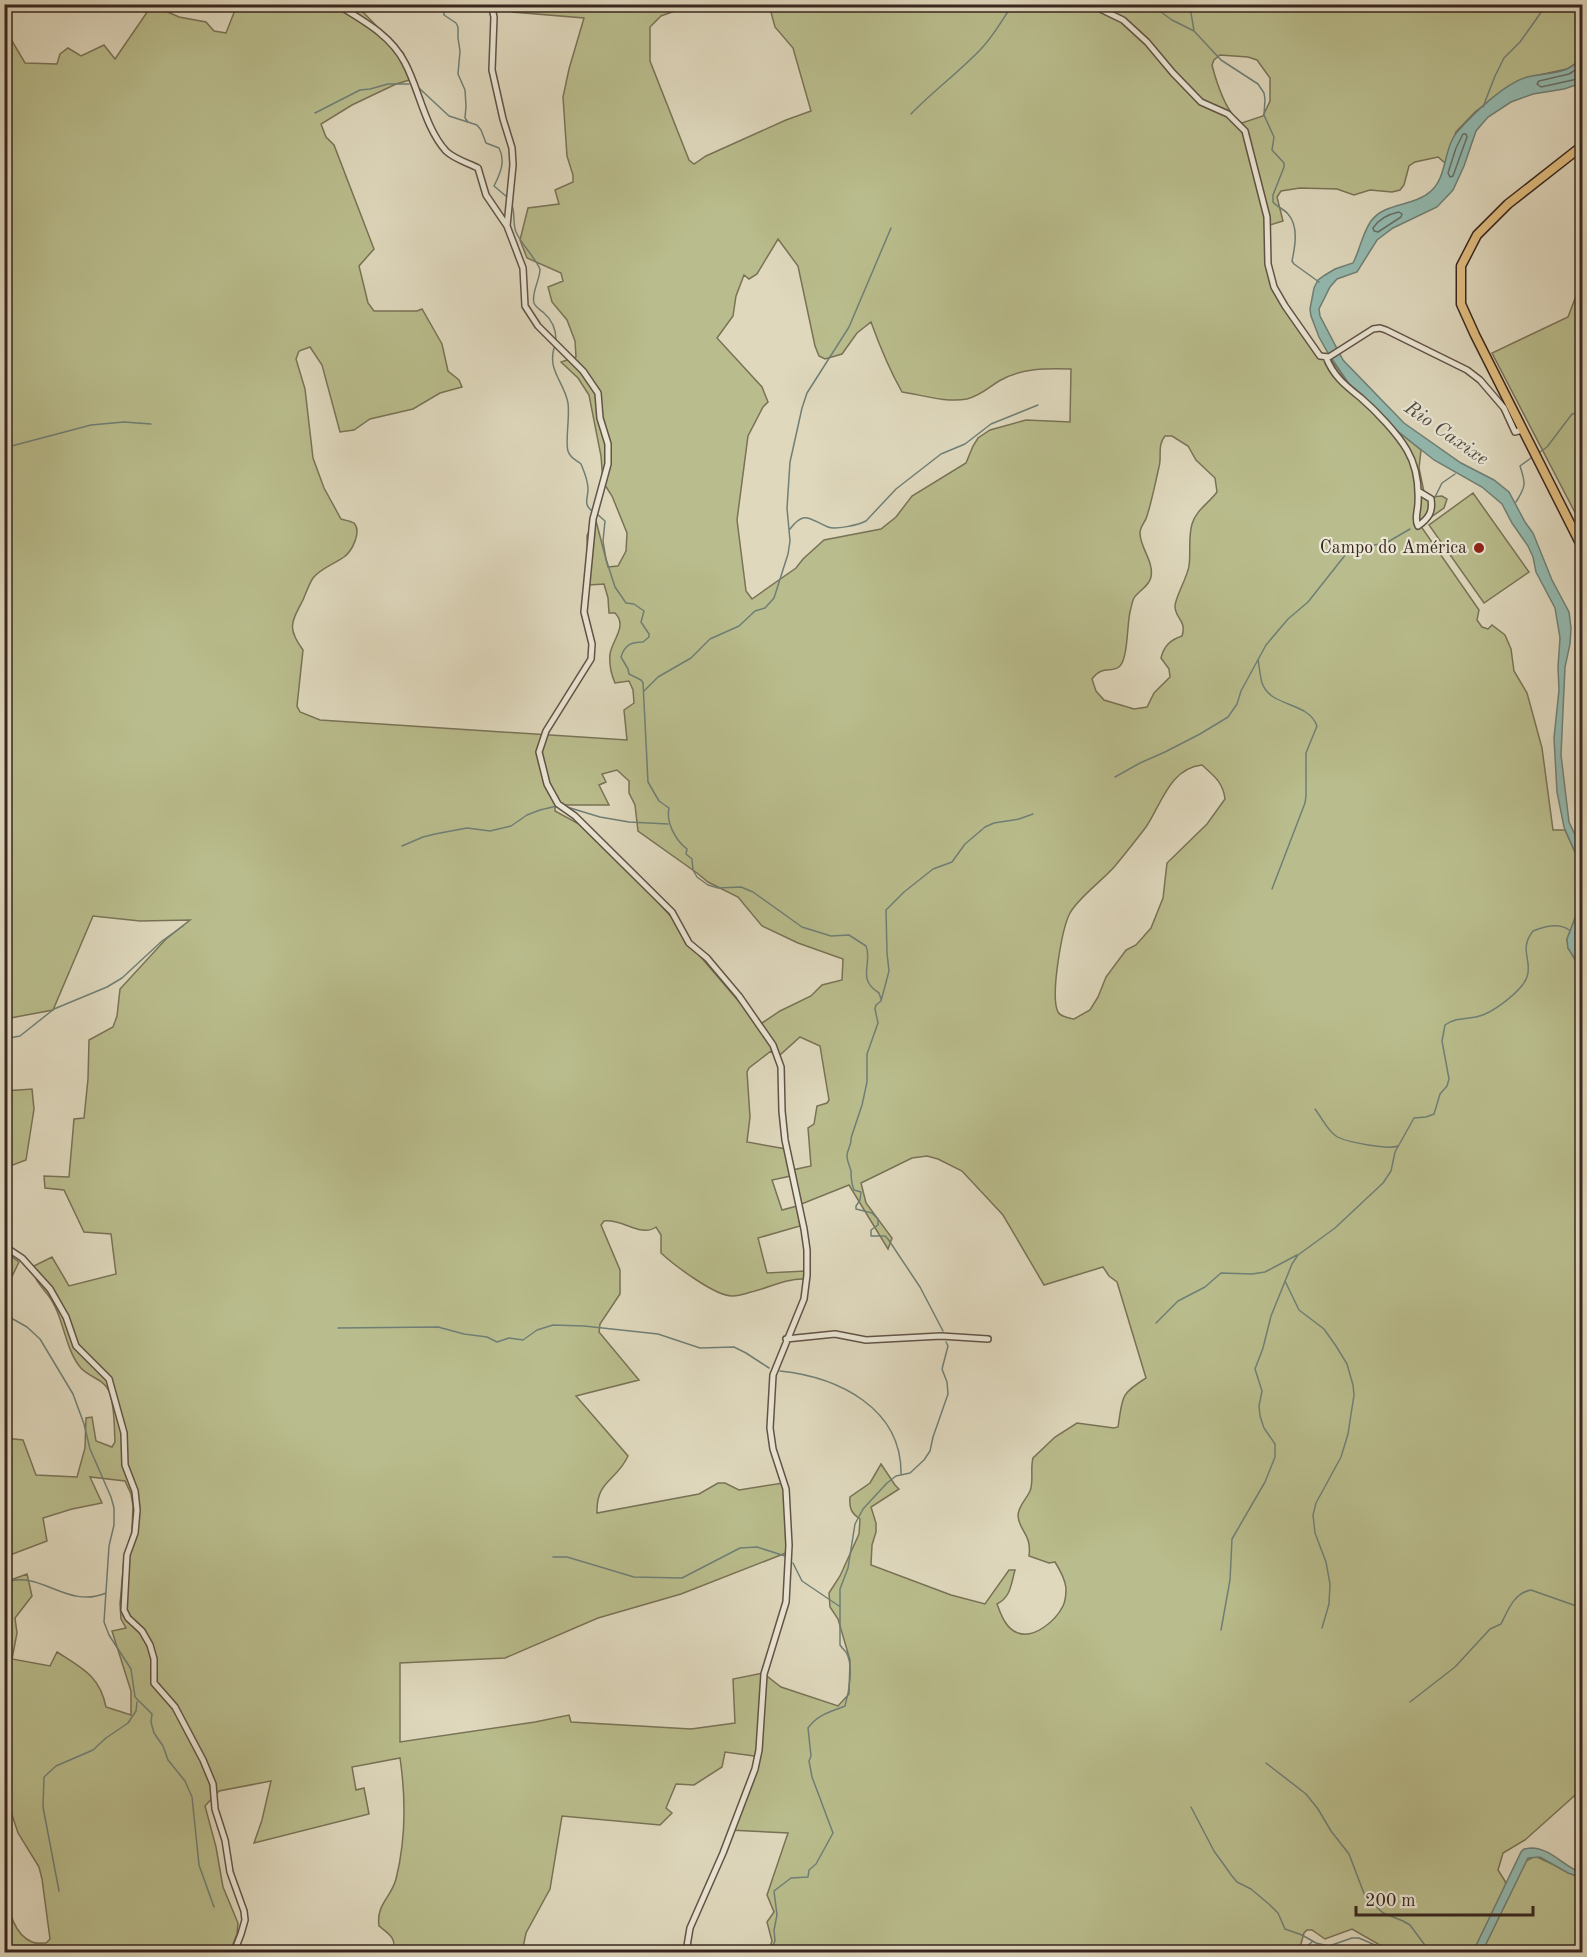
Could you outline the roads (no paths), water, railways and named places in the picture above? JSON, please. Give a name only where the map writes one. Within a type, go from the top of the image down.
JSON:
[{"type":"main road","points":[[1582,146],[1508,204],[1477,235],[1461,266],[1461,304],[1582,547]]},
{"type":"street","points":[[336,4],[373,26],[394,47],[405,63],[419,100],[446,151],[478,168],[486,195],[507,226],[523,268],[525,306],[538,326],[583,372],[598,393],[600,418],[608,444],[608,464],[593,519],[584,612],[592,644],[591,659],[546,731],[539,752],[547,784],[558,804],[575,816],[672,912],[689,943],[707,958],[739,996],[773,1045],[781,1067],[785,1140],[807,1250],[804,1299],[773,1375],[770,1428],[773,1449],[786,1490],[789,1545],[786,1602],[764,1674],[759,1750],[755,1769],[723,1853],[690,1928],[686,1953]]},
{"type":"street","points":[[491,4],[494,17],[492,70],[512,148],[513,165],[507,226]]},
{"type":"street","points":[[1090,4],[1123,20],[1147,42],[1201,102],[1228,114],[1245,130],[1267,217],[1268,264],[1274,287],[1320,356],[1328,357],[1373,329],[1386,330],[1467,370],[1480,380],[1504,408],[1515,432],[1522,430]]},
{"type":"street","points":[[1328,357],[1330,369],[1394,432],[1406,448],[1415,466],[1418,526],[1427,520],[1432,509],[1431,499],[1418,491]]},
{"type":"street","points":[[4,1246],[22,1258],[50,1289],[66,1317],[76,1346],[109,1378],[124,1433],[126,1451],[124,1465],[135,1491],[137,1510],[135,1533],[127,1555],[124,1610],[128,1618],[142,1631],[150,1645],[154,1659],[154,1683],[175,1707],[213,1784],[215,1809],[225,1840],[230,1872],[244,1911],[242,1935],[234,1953]]},
{"type":"street","points":[[786,1339],[835,1334],[866,1340],[941,1336],[988,1339]]},
{"type":"water","points":[[1582,59],[1582,83],[1564,89],[1533,94],[1511,102],[1488,117],[1476,131],[1453,190],[1437,207],[1393,228],[1377,240],[1357,272],[1337,279],[1330,287],[1319,309],[1320,316],[1343,360],[1404,423],[1461,463],[1494,480],[1509,492],[1533,533],[1552,580],[1569,612],[1571,628],[1565,667],[1561,755],[1569,822],[1582,849],[1582,868],[1564,827],[1557,792],[1554,738],[1559,690],[1560,638],[1555,608],[1536,572],[1528,546],[1502,504],[1482,487],[1434,460],[1395,429],[1349,384],[1319,337],[1310,309],[1318,280],[1335,269],[1353,263],[1368,226],[1377,215],[1392,207],[1416,200],[1431,191],[1440,177],[1454,137],[1481,107],[1518,81],[1527,77],[1562,71]]},
{"type":"water","points":[[1582,900],[1582,970],[1568,948],[1567,939]]},
{"type":"water","points":[[1531,1848],[1551,1854],[1582,1873],[1582,1878],[1540,1857],[1528,1858],[1482,1952],[1473,1952],[1521,1852]]},
{"type":"waterway","points":[[444,4],[444,15],[458,27],[460,51],[458,74],[465,90],[465,118],[468,122]]},
{"type":"waterway","points":[[911,114],[985,45],[1013,4]]},
{"type":"waterway","points":[[1150,4],[1172,20],[1194,31],[1221,60],[1258,84],[1264,93],[1264,115],[1274,137],[1272,150],[1284,163],[1273,195],[1273,202],[1288,214],[1294,224],[1292,261],[1319,282]]},
{"type":"waterway","points":[[1180,4],[1191,13],[1194,31]]},
{"type":"waterway","points":[[1483,107],[1504,58],[1520,42],[1547,4]]},
{"type":"waterway","points":[[315,113],[360,90],[388,84],[409,84]]},
{"type":"waterway","points":[[419,88],[449,116],[477,125],[486,143],[499,148],[502,163],[494,186],[507,197]]},
{"type":"waterway","points":[[511,203],[516,232],[540,269],[534,303],[551,322],[556,340]]},
{"type":"waterway","points":[[644,691],[658,677],[691,658],[710,639],[739,626],[755,611],[765,608],[774,598],[790,541],[787,508],[790,462],[802,408],[807,393],[849,327],[891,228]]},
{"type":"waterway","points":[[555,345],[554,369],[568,403],[568,451],[581,464],[587,479],[587,504],[592,511]]},
{"type":"waterway","points":[[790,529],[804,518],[812,519],[831,528],[847,527],[866,521],[896,489],[941,454],[965,444],[991,424],[1038,405]]},
{"type":"waterway","points":[[1540,452],[1547,447],[1572,414],[1582,412]]},
{"type":"waterway","points":[[4,448],[91,425],[124,422],[151,424]]},
{"type":"waterway","points":[[1516,502],[1524,485],[1520,466],[1531,458]]},
{"type":"waterway","points":[[1434,499],[1442,483],[1455,474]]},
{"type":"waterway","points":[[597,514],[605,521],[603,541],[615,587],[626,603],[634,604],[644,611],[641,622],[649,634],[643,642],[632,643],[627,647],[621,657],[629,674],[643,683],[648,782],[659,801],[669,808],[672,830],[687,849],[686,854],[692,859],[693,870],[697,877],[708,885],[718,888],[741,887],[753,892],[802,927],[831,936],[849,935],[866,946],[868,982],[879,993],[881,999]]},
{"type":"waterway","points":[[1115,777],[1200,734],[1228,717],[1237,704],[1241,691],[1266,645],[1288,619],[1308,602],[1346,554],[1356,548],[1386,543],[1410,529]]},
{"type":"waterway","points":[[1258,659],[1262,683],[1267,691],[1273,697],[1306,712],[1317,726],[1306,753],[1305,803],[1272,889]]},
{"type":"waterway","points":[[402,846],[423,837],[467,828],[490,831],[511,826],[527,815],[557,806]]},
{"type":"waterway","points":[[567,807],[600,817],[629,822],[668,824]]},
{"type":"waterway","points":[[943,1331],[920,1287],[888,1239],[885,1236],[871,1236],[871,1230],[878,1225],[878,1219],[872,1213],[856,1209],[861,1192],[854,1190],[847,1158],[867,1082],[867,1054],[878,1023],[875,1009],[881,1001],[889,971],[886,910],[933,869],[952,862],[965,844],[985,827],[1033,814]]},
{"type":"waterway","points":[[1221,1630],[1230,1580],[1232,1539],[1265,1482],[1275,1457],[1275,1444],[1264,1428],[1260,1416],[1262,1391],[1255,1369],[1271,1316],[1292,1264],[1298,1255],[1335,1228],[1383,1183],[1391,1171],[1395,1152],[1414,1118],[1434,1114],[1440,1094],[1447,1086],[1449,1079],[1442,1041],[1445,1025],[1456,1020],[1483,1015],[1506,1001],[1519,989],[1527,977],[1526,950],[1533,931],[1556,925],[1569,930]]},
{"type":"waterway","points":[[4,1039],[20,1036],[54,1009],[107,987],[122,978],[162,941],[183,926]]},
{"type":"waterway","points":[[1315,1109],[1336,1136],[1357,1143],[1398,1146]]},
{"type":"waterway","points":[[1156,1323],[1178,1301],[1205,1287],[1221,1273],[1265,1272],[1297,1255]]},
{"type":"waterway","points":[[1285,1281],[1299,1310],[1324,1329],[1336,1346],[1347,1364],[1353,1385],[1354,1395],[1348,1434],[1341,1457],[1316,1503],[1313,1515],[1315,1533],[1326,1562],[1330,1584],[1329,1604],[1322,1628]]},
{"type":"waterway","points":[[4,1314],[27,1327],[40,1339],[73,1394],[90,1449],[111,1497],[114,1508],[114,1525],[109,1546],[104,1622],[109,1635],[131,1669],[135,1697],[152,1714],[151,1722],[154,1733],[163,1746],[168,1760],[185,1781],[192,1797],[199,1865],[214,1907]]},
{"type":"waterway","points":[[338,1328],[438,1327],[487,1337],[497,1342],[509,1338],[523,1340],[537,1330],[553,1325],[584,1326],[658,1334],[700,1348],[734,1347],[769,1368]]},
{"type":"waterway","points":[[770,1952],[775,1941],[774,1930],[777,1915],[774,1891],[791,1878],[808,1877],[809,1870],[816,1864],[833,1833],[812,1777],[808,1728],[820,1716],[845,1706],[847,1700],[850,1664],[846,1652],[840,1645],[840,1589],[848,1568],[855,1524],[863,1509],[887,1483],[896,1476],[910,1473],[930,1451],[948,1394],[947,1382],[942,1369],[948,1346],[946,1342]]},
{"type":"waterway","points":[[780,1371],[824,1380],[863,1400],[891,1431],[898,1451],[901,1474]]},
{"type":"waterway","points":[[553,1557],[567,1557],[634,1577],[682,1578],[740,1548],[757,1547],[785,1556]]},
{"type":"waterway","points":[[793,1563],[802,1581],[839,1606]]},
{"type":"waterway","points":[[4,1583],[17,1580],[29,1581],[79,1596],[92,1597],[106,1593]]},
{"type":"waterway","points":[[1410,1702],[1455,1667],[1490,1629],[1501,1624],[1512,1603],[1525,1592],[1531,1590],[1582,1608]]},
{"type":"waterway","points":[[59,1891],[43,1807],[44,1777],[56,1766],[93,1750],[128,1723],[136,1711],[137,1702]]},
{"type":"waterway","points":[[1266,1763],[1306,1794],[1318,1809],[1349,1854],[1365,1896],[1383,1913],[1410,1925],[1430,1952]]},
{"type":"waterway","points":[[1191,1807],[1214,1851],[1232,1876],[1270,1905],[1278,1913],[1285,1929],[1316,1943],[1329,1946],[1352,1938],[1359,1938],[1391,1952]]},
{"type":"waterway","points":[[1300,1952],[1312,1942]]},
{"type":"place","name":"Campo do América","points":[[1479,548]]},
{"type":"water label","name":"Rio Caxixe","points":[[1446,434]]}]
